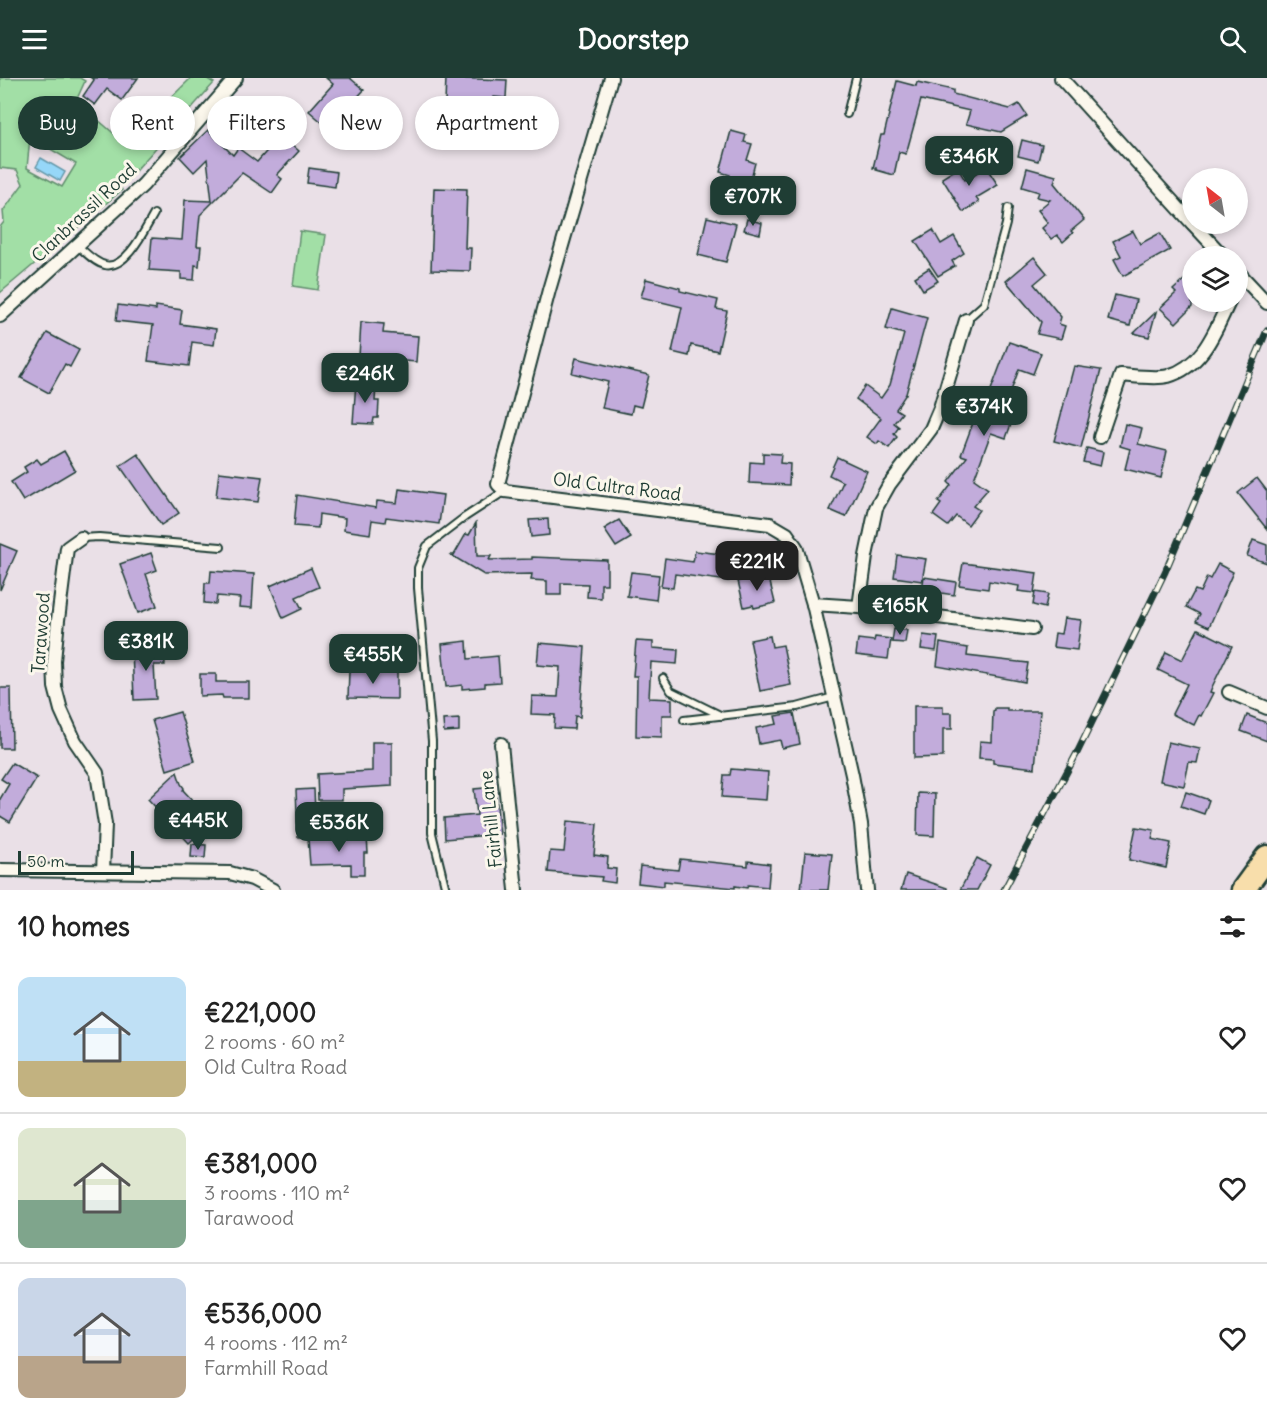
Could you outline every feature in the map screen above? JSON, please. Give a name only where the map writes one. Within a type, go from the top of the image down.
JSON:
[{"type":"highway","points":[[1243,890],[1267,857]]},
{"type":"street","name":"Clanbrassil Road","points":[[0,316],[143,185],[236,78]]},
{"type":"street","points":[[505,491],[498,484],[549,290],[611,78]]},
{"type":"street","points":[[1061,78],[1182,211]]},
{"type":"street","points":[[1203,234],[1214,246]]},
{"type":"street","points":[[1248,285],[1266,301]]},
{"type":"street","points":[[1100,437],[1121,375],[1167,376],[1192,365],[1209,345],[1225,312]]},
{"type":"street","points":[[859,607],[876,508],[889,485],[931,429],[940,408],[966,320]]},
{"type":"street","name":"Old Cultra Road","points":[[505,491],[770,524],[787,534],[796,547],[813,604],[835,697],[861,824],[867,890]]},
{"type":"street","name":"Tarawood","points":[[81,538],[67,548],[56,640],[55,687],[61,710],[75,741],[97,772],[105,824],[102,871]]},
{"type":"street","points":[[813,604],[859,607],[1032,629]]},
{"type":"street","points":[[1229,692],[1267,708]]},
{"type":"street","name":"Fairhill Lane","points":[[501,744],[516,890]]},
{"type":"street","points":[[0,870],[230,873],[252,879],[273,890]]},
{"type":"lane","points":[[847,114],[856,78]]},
{"type":"lane","points":[[966,320],[984,304],[1006,224],[1008,208]]},
{"type":"lane","points":[[78,246],[105,265],[117,264],[129,254],[154,214]]},
{"type":"lane","points":[[446,890],[432,833],[432,741],[418,568],[427,546],[465,517],[505,491]]},
{"type":"lane","points":[[81,538],[99,537],[221,547]]},
{"type":"lane","points":[[663,678],[671,691],[722,716]]},
{"type":"lane","points":[[684,720],[797,706],[835,697]]},
{"type":"green space","points":[[0,78],[80,78],[85,81],[78,96],[18,96],[18,150],[29,150],[27,168],[62,187],[76,164],[52,150],[98,150],[98,120],[110,130],[110,150],[154,150],[120,188],[122,190],[0,293],[0,227],[4,222],[3,211],[23,184],[17,170],[0,168]]},
{"type":"green space","points":[[191,78],[206,78],[214,83],[195,104],[195,96],[173,96]]},
{"type":"green space","points":[[300,231],[326,235],[318,290],[293,286]]},
{"type":"water","points":[[41,158],[65,172],[60,181],[36,167]]},
{"type":"building","points":[[91,78],[138,78],[125,96],[117,96],[107,89],[98,101],[98,96],[83,96],[94,80]]},
{"type":"building","points":[[326,78],[350,78],[364,90],[358,96],[322,96],[333,84]]},
{"type":"building","points":[[446,78],[507,80],[506,96],[445,96]]},
{"type":"building","points":[[897,81],[916,86],[917,82],[953,90],[953,94],[1010,109],[1019,104],[1027,116],[1001,132],[966,124],[970,111],[921,100],[906,154],[899,152],[894,175],[873,168],[881,135],[884,135]]},
{"type":"building","points":[[319,100],[319,120],[309,111]]},
{"type":"building","points":[[207,131],[207,150],[228,150],[233,155],[237,150],[241,150],[257,162],[268,150],[299,151],[277,175],[282,179],[272,193],[242,173],[200,215],[197,246],[201,246],[199,266],[195,265],[194,280],[181,279],[181,272],[149,270],[152,238],[182,240],[185,200],[212,201],[207,159],[194,172],[180,157],[187,150],[195,150],[195,143]]},
{"type":"building","points":[[731,131],[746,135],[744,142],[752,144],[747,160],[755,163],[749,186],[728,181],[730,175],[720,172]]},
{"type":"building","points":[[1022,140],[1042,145],[1038,161],[1018,156]]},
{"type":"building","points":[[986,167],[998,185],[976,198],[979,202],[963,212],[942,178],[958,168],[965,180]]},
{"type":"building","points":[[309,168],[337,172],[335,187],[307,183]]},
{"type":"building","points":[[1027,168],[1056,176],[1054,183],[1084,220],[1071,231],[1073,233],[1063,242],[1057,235],[1051,239],[1042,228],[1048,223],[1038,210],[1050,200],[1037,197],[1039,192],[1022,187]]},
{"type":"building","points":[[434,188],[467,189],[465,248],[471,248],[470,271],[431,270]]},
{"type":"building","points":[[707,217],[736,224],[726,262],[698,255]]},
{"type":"building","points":[[747,219],[762,223],[760,234],[744,230]]},
{"type":"building","points":[[933,230],[941,244],[954,236],[964,253],[952,261],[955,266],[938,276],[915,241]]},
{"type":"building","points":[[1133,231],[1140,244],[1160,233],[1170,250],[1123,276],[1114,259],[1121,256],[1113,241]]},
{"type":"building","points":[[1034,257],[1047,273],[1034,284],[1061,317],[1059,324],[1065,326],[1061,339],[1037,334],[1041,322],[1006,281]]},
{"type":"building","points":[[929,268],[938,281],[923,290],[915,277]]},
{"type":"building","points":[[646,279],[680,288],[680,291],[718,300],[716,309],[727,311],[718,351],[691,345],[689,356],[672,352],[682,307],[641,297]]},
{"type":"building","points":[[1182,282],[1182,312],[1187,312],[1176,323],[1160,308],[1176,293],[1173,290]]},
{"type":"building","points":[[1115,295],[1136,300],[1130,326],[1108,320]]},
{"type":"building","points":[[118,305],[156,310],[156,306],[182,310],[180,324],[216,329],[214,345],[192,342],[189,366],[148,361],[153,325],[116,321]]},
{"type":"building","points":[[892,308],[927,318],[906,394],[896,409],[902,413],[894,423],[899,427],[894,434],[897,437],[889,448],[867,437],[881,418],[856,399],[865,386],[881,398],[890,385],[904,334],[886,329]]},
{"type":"building","points":[[1156,312],[1149,337],[1134,333]]},
{"type":"building","points":[[361,322],[384,324],[383,333],[418,336],[416,362],[359,357]]},
{"type":"building","points":[[47,333],[79,350],[70,367],[65,364],[49,393],[21,378]]},
{"type":"building","points":[[1009,342],[1041,353],[1033,374],[1019,369],[1003,413],[1014,416],[1006,438],[991,433],[974,479],[988,489],[973,506],[979,510],[968,525],[956,516],[948,526],[933,515],[941,504],[938,502],[951,485],[948,482],[967,457],[961,455],[980,404],[985,406]]},
{"type":"building","points":[[576,358],[649,375],[641,407],[633,405],[631,414],[602,408],[608,382],[572,373]]},
{"type":"building","points":[[1074,366],[1101,370],[1081,448],[1054,441]]},
{"type":"building","points":[[356,382],[376,384],[375,401],[379,401],[378,418],[374,418],[373,424],[353,423]]},
{"type":"building","points":[[1125,424],[1142,428],[1138,444],[1167,451],[1161,478],[1125,469],[1130,449],[1120,446]]},
{"type":"building","points":[[1087,448],[1103,452],[1100,466],[1083,462]]},
{"type":"building","points":[[64,451],[75,470],[23,501],[11,482],[27,472],[24,467],[37,459],[41,464]]},
{"type":"building","points":[[763,453],[781,454],[780,463],[790,464],[789,485],[749,483],[750,462],[763,463]]},
{"type":"building","points":[[138,454],[179,513],[161,525],[120,466]]},
{"type":"building","points":[[837,457],[867,471],[846,517],[830,510],[843,482],[829,475]]},
{"type":"building","points":[[219,472],[262,477],[258,502],[216,497]]},
{"type":"building","points":[[1257,478],[1267,491],[1267,529],[1238,493]]},
{"type":"building","points":[[399,489],[443,495],[439,524],[386,517],[385,522],[372,520],[370,534],[344,530],[345,518],[319,514],[318,528],[294,526],[297,495],[376,508],[377,501],[397,503]]},
{"type":"building","points":[[548,519],[549,535],[531,537],[529,520]]},
{"type":"building","points":[[619,520],[631,538],[616,547],[604,529]]},
{"type":"building","points":[[476,523],[477,556],[491,556],[489,560],[532,559],[532,557],[607,560],[607,584],[601,584],[601,598],[587,597],[588,584],[561,583],[561,595],[547,595],[547,581],[531,580],[532,574],[484,575],[451,555],[454,555],[466,534],[469,535]]},
{"type":"building","points":[[1253,540],[1267,545],[1267,563],[1247,556]]},
{"type":"building","points":[[0,544],[17,551],[0,590]]},
{"type":"building","points":[[695,551],[739,556],[729,581],[675,574],[673,588],[661,587],[665,558],[693,562]]},
{"type":"building","points":[[151,553],[157,570],[146,574],[157,606],[138,613],[120,564]]},
{"type":"building","points":[[897,555],[926,559],[922,581],[894,577]]},
{"type":"building","points":[[963,563],[1037,573],[1034,593],[1018,591],[1019,586],[989,581],[988,589],[959,585]]},
{"type":"building","points":[[1218,564],[1233,572],[1209,627],[1196,621],[1200,614],[1186,607],[1195,590],[1200,592],[1207,577],[1210,579]]},
{"type":"building","points":[[311,568],[319,587],[296,597],[302,609],[283,618],[270,586]]},
{"type":"building","points":[[211,571],[254,574],[252,608],[239,607],[240,598],[217,596],[216,604],[204,603],[205,583],[210,583]]},
{"type":"building","points":[[631,572],[659,575],[656,600],[627,596]]},
{"type":"building","points":[[768,574],[775,603],[754,608],[753,605],[744,607],[738,581]]},
{"type":"building","points":[[924,577],[956,582],[954,595],[922,590]]},
{"type":"building","points":[[1035,592],[1048,594],[1045,608],[1033,605]]},
{"type":"building","points":[[1064,618],[1081,620],[1077,650],[1053,647],[1055,633],[1061,634]]},
{"type":"building","points":[[894,629],[907,630],[905,643],[892,642]]},
{"type":"building","points":[[1198,629],[1232,646],[1212,687],[1210,692],[1213,693],[1194,725],[1172,714],[1187,684],[1158,670],[1166,652],[1182,660]]},
{"type":"building","points":[[923,635],[938,637],[936,651],[921,649]]},
{"type":"building","points":[[770,636],[772,647],[783,645],[791,685],[760,691],[750,640]]},
{"type":"building","points":[[875,637],[891,639],[888,659],[856,655],[858,639],[874,641]]},
{"type":"building","points":[[467,641],[468,659],[498,656],[500,682],[485,683],[485,687],[462,689],[462,685],[446,687],[442,644]]},
{"type":"building","points":[[636,641],[653,642],[653,648],[678,650],[677,664],[651,662],[649,698],[672,699],[672,715],[662,715],[662,737],[636,736],[637,676],[633,676]]},
{"type":"building","points":[[539,643],[585,647],[580,717],[575,716],[574,729],[554,728],[555,715],[531,714],[532,696],[558,697],[560,667],[537,665]]},
{"type":"building","points":[[940,643],[968,648],[967,656],[1028,663],[1025,682],[937,666]]},
{"type":"building","points":[[164,648],[165,665],[154,665],[156,699],[134,700],[132,649]]},
{"type":"building","points":[[349,671],[397,672],[397,699],[348,698]]},
{"type":"building","points":[[200,674],[216,674],[216,682],[249,682],[249,698],[223,698],[222,695],[200,696]]},
{"type":"building","points":[[0,688],[11,688],[12,748],[0,748]]},
{"type":"building","points":[[914,706],[943,706],[943,713],[952,713],[952,729],[943,729],[943,757],[914,758]]},
{"type":"building","points":[[995,708],[1007,708],[1007,711],[1040,711],[1035,768],[993,763],[993,759],[979,758],[980,741],[992,742]]},
{"type":"building","points":[[180,712],[195,761],[167,770],[152,720]]},
{"type":"building","points":[[794,713],[800,744],[782,748],[780,740],[759,744],[756,728],[777,724],[775,716]]},
{"type":"building","points":[[1247,715],[1267,723],[1267,741],[1241,731]]},
{"type":"building","points":[[459,719],[459,731],[444,732],[443,720]]},
{"type":"building","points":[[372,742],[392,742],[392,786],[342,789],[342,800],[318,800],[317,774],[372,771]]},
{"type":"building","points":[[1168,742],[1200,749],[1197,763],[1189,762],[1184,786],[1160,781]]},
{"type":"building","points":[[12,763],[37,778],[10,822],[0,816],[0,799],[9,784],[1,779]]},
{"type":"building","points":[[731,769],[768,772],[766,800],[722,797],[724,775],[730,775]]},
{"type":"building","points":[[177,772],[183,790],[196,804],[187,813],[203,830],[189,843],[148,799]]},
{"type":"building","points":[[495,787],[500,834],[445,839],[444,818],[477,815],[474,789]]},
{"type":"building","points":[[314,789],[316,836],[298,837],[296,790]]},
{"type":"building","points":[[1186,792],[1209,800],[1204,814],[1181,806]]},
{"type":"building","points":[[918,793],[935,794],[934,836],[917,835]]},
{"type":"building","points":[[567,821],[597,824],[594,855],[608,857],[607,868],[616,869],[615,883],[601,881],[602,877],[548,872],[550,851],[564,852]]},
{"type":"building","points":[[1136,827],[1154,830],[1152,839],[1171,843],[1166,868],[1129,860]]},
{"type":"building","points":[[367,837],[368,853],[364,853],[364,875],[351,875],[351,864],[310,865],[308,839]]},
{"type":"building","points":[[192,844],[206,845],[205,858],[191,857]]},
{"type":"building","points":[[805,852],[832,854],[828,890],[801,890]]},
{"type":"building","points":[[977,858],[990,865],[977,890],[960,890]]},
{"type":"building","points":[[680,859],[748,866],[748,861],[770,864],[768,887],[748,885],[747,888],[735,886],[735,888],[664,881],[664,886],[638,883],[640,866],[678,870]]},
{"type":"building","points":[[906,874],[947,888],[947,890],[901,890]]},
{"type":"railway","points":[[1004,890],[1078,751],[1165,572],[1267,330]]}]
